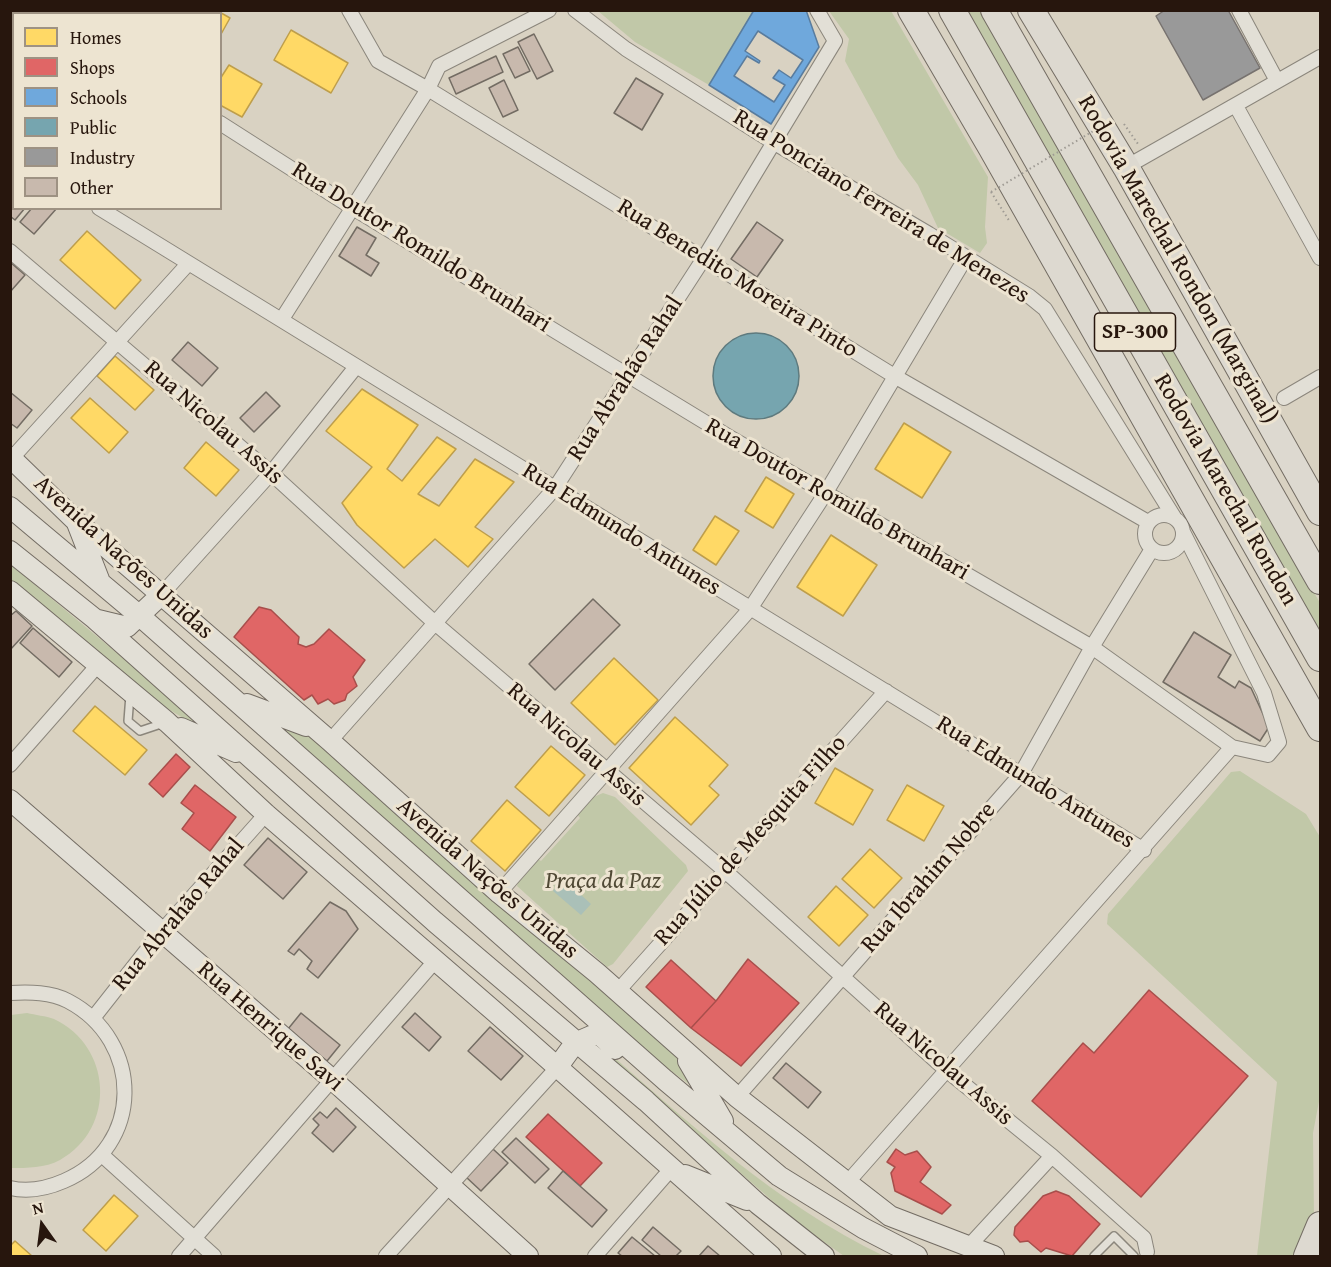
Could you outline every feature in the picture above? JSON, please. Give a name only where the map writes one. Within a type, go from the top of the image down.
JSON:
[{"type":"highway","points":[[911,10],[1320,728]]},
{"type":"highway","name":"Rodovia Marechal Rondon","points":[[952,10],[1320,658]]},
{"type":"highway","name":"Rodovia Marechal Rondon","points":[[994,10],[1320,581]]},
{"type":"highway","name":"Rodovia Marechal Rondon (Marginal)","points":[[1031,10],[1136,162],[1320,512]]},
{"type":"highway","points":[[1307,1257],[1320,1225]]},
{"type":"main road","name":"Avenida Nações Unidas","points":[[11,458],[76,521],[324,735],[499,893],[737,1097],[890,1216],[994,1257]]},
{"type":"main road","name":"Avenida Nações Unidas","points":[[15,514],[141,617],[665,1080],[779,1176],[862,1228],[916,1257]]},
{"type":"main road","points":[[76,521],[101,584]]},
{"type":"main road","points":[[10,551],[95,620],[435,922],[646,1101],[758,1204],[824,1257]]},
{"type":"main road","points":[[10,591],[97,666],[167,722],[266,814],[495,1012],[556,1069],[771,1257]]},
{"type":"main road","points":[[95,620],[127,627],[141,617],[162,594]]},
{"type":"main road","points":[[235,700],[324,735]]},
{"type":"main road","points":[[167,722],[255,761]]},
{"type":"main road","name":"Rua Henrique Savi","points":[[10,800],[334,1081],[528,1257]]},
{"type":"main road","points":[[435,922],[495,1012]]},
{"type":"main road","points":[[556,1069],[575,1043],[598,1033],[651,1081],[665,1080]]},
{"type":"main road","points":[[679,1046],[731,1134]]},
{"type":"main road","points":[[671,1169],[758,1204]]},
{"type":"street","name":"Rua Benedito Moreira Pinto","points":[[349,10],[378,61],[428,89],[896,377],[1150,520]]},
{"type":"street","points":[[282,319],[428,89],[439,66],[549,10]]},
{"type":"street","name":"Rua Ponciano Ferreira de Menezes","points":[[575,10],[626,49],[773,142],[1029,296],[1045,309],[1174,517]]},
{"type":"street","name":"Rua Abrahão Rahal","points":[[324,735],[436,624],[555,488],[704,258],[835,41],[817,10]]},
{"type":"street","points":[[1239,10],[1277,81]]},
{"type":"street","points":[[1136,162],[1320,57]]},
{"type":"street","points":[[1236,106],[1320,258]]},
{"type":"street","name":"Rua Doutor Romildo Brunhari","points":[[222,124],[353,208],[628,376],[825,494],[1092,647],[1232,747],[1268,755],[1279,742],[1264,693],[1183,532]]},
{"type":"street","name":"Rua Edmundo Antunes","points":[[102,210],[187,265],[282,319],[355,368],[555,488],[1144,850]]},
{"type":"street","name":"Rua Nicolau Assis","points":[[10,251],[118,340],[271,473],[436,624],[724,870],[945,1069],[1052,1156],[1132,1228],[1145,1245]]},
{"type":"street","points":[[499,893],[750,609],[825,494],[965,259]]},
{"type":"street","points":[[11,458],[187,265]]},
{"type":"street","points":[[162,594],[271,473],[355,368]]},
{"type":"street","points":[[1284,398],[1320,377]]},
{"type":"street","points":[[1153,486],[1150,520],[1144,537],[1152,549],[1162,553],[1175,549],[1195,559]]},
{"type":"street","points":[[1150,520],[1161,514],[1174,517],[1183,532],[1175,549]]},
{"type":"street","name":"Rua Ibrahim Nobre","points":[[737,1097],[1021,774],[1092,647],[1152,549]]},
{"type":"street","points":[[10,765],[97,666]]},
{"type":"street","name":"Rua Júlio de Mesquita Filho","points":[[617,992],[886,691]]},
{"type":"street","points":[[847,1183],[945,1069],[1144,850],[1232,747]]},
{"type":"street","name":"Rua Abrahão Rahal","points":[[93,1017],[161,932],[266,814]]},
{"type":"street","points":[[179,1257],[435,962]]},
{"type":"street","points":[[10,993],[36,992],[67,1000],[93,1017],[112,1041],[123,1069],[125,1099],[118,1129],[102,1155],[78,1175],[49,1187],[18,1190],[10,1188]]},
{"type":"street","points":[[386,1257],[556,1069]]},
{"type":"street","points":[[102,1155],[214,1257]]},
{"type":"street","points":[[969,1246],[1052,1156]]},
{"type":"street","points":[[595,1257],[671,1169]]},
{"type":"lane","points":[[1122,1242],[1132,1228]]},
{"type":"lane","points":[[1094,1257],[1114,1236],[1134,1257]]},
{"type":"path","points":[[1122,119],[1136,162]]},
{"type":"path","points":[[991,192],[1105,124]]},
{"type":"green space","points":[[598,11],[754,11],[709,85],[635,42]]},
{"type":"green space","points":[[829,11],[891,11],[988,177],[985,227],[987,243],[980,253],[938,228],[918,185],[898,158],[845,61],[849,39]]},
{"type":"green space","points":[[962,11],[984,11],[1320,603],[1320,640]]},
{"type":"green space","points":[[10,564],[198,722],[195,725],[148,697],[11,580]]},
{"type":"green space","points":[[278,725],[312,738],[667,1046],[679,1059],[693,1087],[667,1068]]},
{"type":"green space","points":[[1240,771],[1306,814],[1320,837],[1320,1096],[1313,1133],[1314,1219],[1297,1256],[1257,1256],[1277,1082],[1107,924],[1108,914],[1231,772]]},
{"type":"green space","name":"Praça da Paz","points":[[603,793],[615,797],[686,865],[688,871],[613,964],[607,967],[517,886],[519,879],[538,859],[541,861],[580,818],[577,814],[591,798]]},
{"type":"green space","points":[[27,1013],[54,1019],[73,1031],[87,1048],[96,1067],[100,1088],[98,1108],[91,1128],[78,1146],[60,1160],[30,1168],[11,1168],[11,1015]]},
{"type":"green space","points":[[593,1044],[599,1044],[700,1132],[770,1187],[844,1235],[884,1256],[844,1256],[800,1225]]},
{"type":"water","points":[[566,876],[583,890],[580,894],[591,904],[581,915],[553,891]]},
{"type":"building: Homes","points":[[178,10],[216,10],[220,12],[178,12]]},
{"type":"building: Homes","points":[[222,13],[230,18],[222,32]]},
{"type":"building: Homes","points":[[291,30],[348,63],[331,93],[274,60]]},
{"type":"building: Homes","points":[[229,65],[262,84],[242,117],[222,106],[222,76]]},
{"type":"building: Homes","points":[[87,231],[141,280],[115,309],[60,260]]},
{"type":"building: Homes","points":[[115,356],[154,390],[135,410],[97,376]]},
{"type":"building: Homes","points":[[362,389],[418,425],[387,469],[402,481],[437,437],[456,449],[418,494],[439,506],[475,459],[514,482],[475,527],[493,539],[468,567],[435,539],[404,568],[357,525],[342,503],[372,467],[326,431]]},
{"type":"building: Homes","points":[[90,398],[128,432],[109,453],[71,418]]},
{"type":"building: Homes","points":[[904,423],[951,452],[922,498],[875,469]]},
{"type":"building: Homes","points":[[206,442],[239,470],[216,496],[184,468]]},
{"type":"building: Homes","points":[[766,477],[794,494],[773,528],[745,511]]},
{"type":"building: Homes","points":[[715,516],[739,531],[716,565],[693,550]]},
{"type":"building: Homes","points":[[831,535],[877,565],[843,616],[797,587]]},
{"type":"building: Homes","points":[[614,658],[658,700],[615,745],[571,703]]},
{"type":"building: Homes","points":[[95,706],[147,750],[125,775],[73,731]]},
{"type":"building: Homes","points":[[675,717],[728,765],[709,786],[719,795],[691,825],[629,768]]},
{"type":"building: Homes","points":[[551,746],[585,775],[549,816],[515,787]]},
{"type":"building: Homes","points":[[835,768],[873,790],[853,825],[815,803]]},
{"type":"building: Homes","points":[[907,785],[944,806],[924,841],[887,820]]},
{"type":"building: Homes","points":[[507,800],[541,830],[505,871],[471,841]]},
{"type":"building: Homes","points":[[870,849],[902,878],[874,908],[842,879]]},
{"type":"building: Homes","points":[[836,886],[868,915],[839,946],[808,917]]},
{"type":"building: Homes","points":[[114,1195],[138,1216],[106,1251],[83,1230]]},
{"type":"building: Homes","points":[[15,1241],[32,1256],[10,1256],[10,1246]]},
{"type":"building: Shops","points":[[259,607],[271,610],[299,637],[298,644],[306,647],[314,644],[329,629],[365,660],[353,677],[357,686],[347,694],[345,700],[334,704],[328,699],[318,704],[312,695],[304,700],[234,637]]},
{"type":"building: Shops","points":[[176,754],[190,767],[163,797],[149,784]]},
{"type":"building: Shops","points":[[195,785],[236,817],[210,851],[182,829],[194,813],[181,803]]},
{"type":"building: Shops","points":[[748,959],[799,1003],[741,1066],[691,1028],[716,1001]]},
{"type":"building: Shops","points":[[671,960],[716,1001],[691,1028],[646,987]]},
{"type":"building: Shops","points":[[1149,990],[1248,1076],[1141,1197],[1032,1101],[1083,1043],[1094,1053]]},
{"type":"building: Shops","points":[[548,1114],[602,1163],[580,1186],[526,1137]]},
{"type":"building: Shops","points":[[896,1149],[905,1155],[917,1151],[931,1167],[920,1182],[951,1205],[942,1214],[895,1191],[891,1173],[895,1167],[887,1162]]},
{"type":"building: Shops","points":[[1056,1191],[1069,1196],[1100,1224],[1072,1256],[1046,1248],[1041,1252],[1028,1241],[1020,1242],[1014,1235],[1015,1227],[1043,1196]]},
{"type":"building: Schools","points":[[754,10],[806,10],[819,47],[771,124],[709,85]]},
{"type":"building: Schools","points":[[758,31],[803,60],[791,78],[779,70],[773,78],[785,85],[774,102],[734,76],[747,56],[759,63],[760,61],[745,51]]},
{"type":"building: Public","points":[[756,333],[780,340],[792,352],[799,376],[792,400],[780,412],[756,419],[732,412],[720,400],[713,376],[720,352],[732,340]]},
{"type":"building: Industry","points":[[1165,10],[1228,10],[1260,68],[1203,100],[1156,16]]},
{"type":"building: Other","points":[[534,34],[553,71],[537,79],[518,42]]},
{"type":"building: Other","points":[[518,47],[530,71],[515,78],[503,54]]},
{"type":"building: Other","points":[[496,56],[503,72],[456,94],[449,78]]},
{"type":"building: Other","points":[[636,78],[663,94],[642,130],[614,113]]},
{"type":"building: Other","points":[[504,80],[518,110],[503,117],[489,88]]},
{"type":"building: Other","points":[[10,162],[12,164],[12,210],[23,210],[15,220],[10,216]]},
{"type":"building: Other","points":[[30,210],[55,210],[34,234],[20,222]]},
{"type":"building: Other","points":[[757,222],[783,240],[757,277],[731,259]]},
{"type":"building: Other","points":[[357,227],[376,238],[366,255],[379,263],[371,276],[339,256]]},
{"type":"building: Other","points":[[10,262],[25,275],[10,292]]},
{"type":"building: Other","points":[[188,342],[218,368],[202,386],[172,360]]},
{"type":"building: Other","points":[[10,392],[32,410],[17,428],[10,423]]},
{"type":"building: Other","points":[[266,392],[280,406],[254,432],[240,418]]},
{"type":"building: Other","points":[[593,599],[620,625],[555,690],[529,664]]},
{"type":"building: Other","points":[[16,611],[32,626],[10,650],[10,616]]},
{"type":"building: Other","points":[[33,628],[72,662],[59,677],[20,643]]},
{"type":"building: Other","points":[[1194,632],[1231,655],[1218,677],[1235,688],[1239,681],[1251,688],[1269,727],[1260,741],[1163,682]]},
{"type":"building: Other","points":[[268,838],[307,872],[283,899],[244,865]]},
{"type":"building: Other","points":[[330,902],[346,911],[358,929],[318,978],[307,969],[312,961],[299,949],[294,955],[288,951]]},
{"type":"building: Other","points":[[301,1013],[340,1045],[327,1061],[288,1029]]},
{"type":"building: Other","points":[[415,1013],[441,1037],[429,1051],[402,1027]]},
{"type":"building: Other","points":[[490,1027],[523,1056],[501,1080],[468,1051]]},
{"type":"building: Other","points":[[786,1063],[821,1092],[808,1108],[773,1078]]},
{"type":"building: Other","points":[[336,1108],[356,1127],[333,1152],[312,1133],[319,1125],[313,1119],[320,1112],[327,1118]]},
{"type":"building: Other","points":[[516,1138],[549,1169],[535,1183],[502,1152]]},
{"type":"building: Other","points":[[493,1149],[508,1163],[481,1191],[466,1177]]},
{"type":"building: Other","points":[[563,1171],[607,1210],[592,1227],[548,1188]]},
{"type":"building: Other","points":[[653,1227],[681,1251],[676,1256],[661,1256],[642,1240]]},
{"type":"building: Other","points":[[632,1237],[655,1256],[622,1256],[618,1253]]},
{"type":"building: Other","points":[[708,1246],[720,1256],[699,1256]]}]
